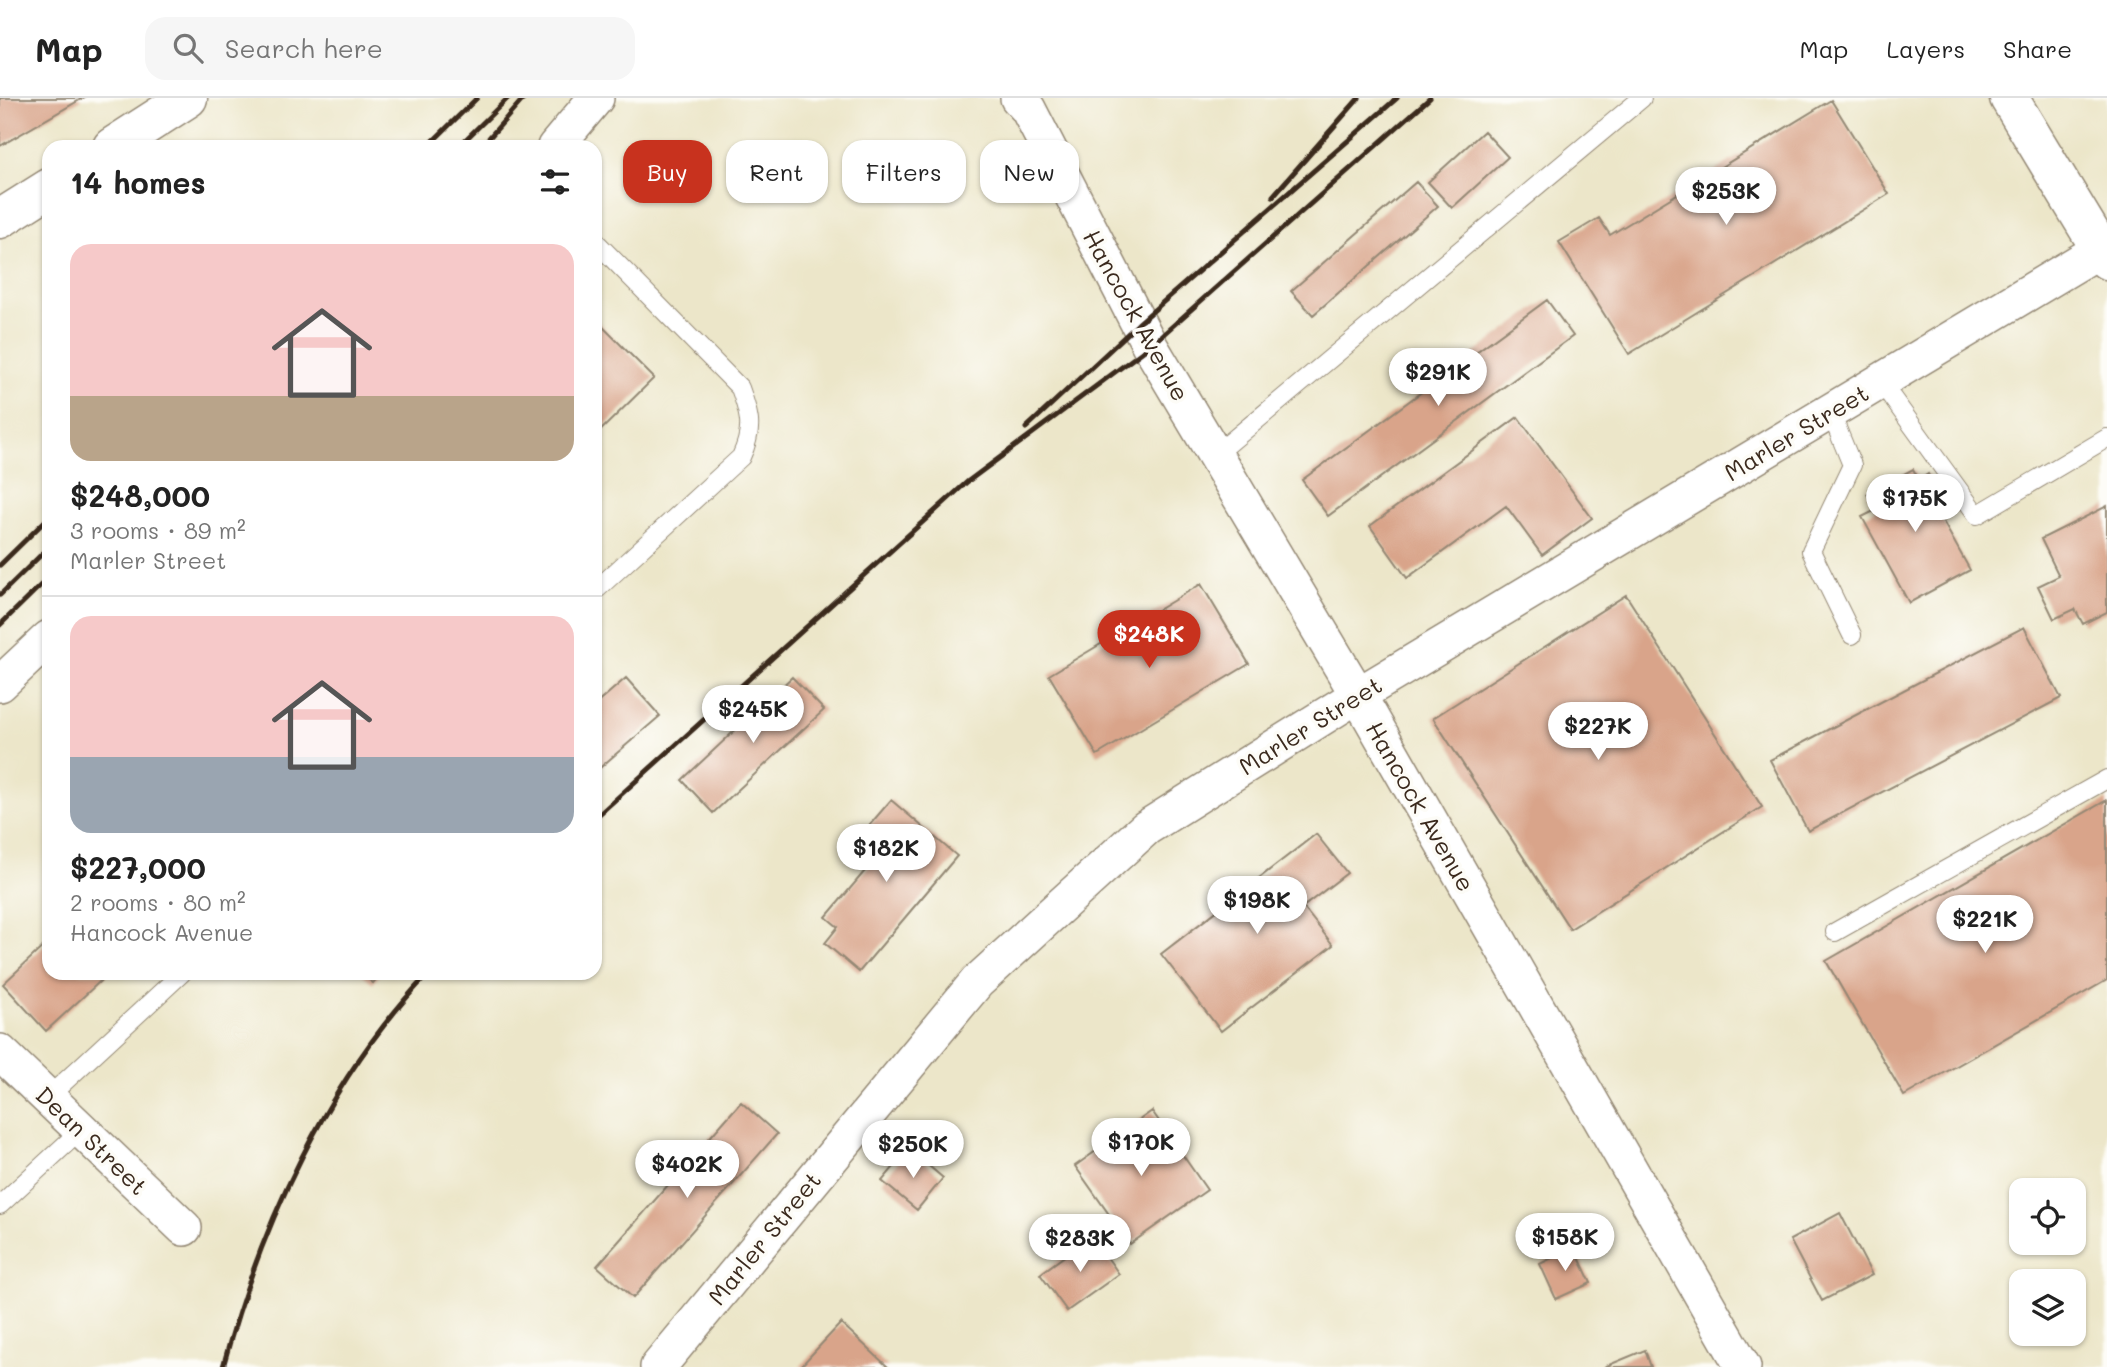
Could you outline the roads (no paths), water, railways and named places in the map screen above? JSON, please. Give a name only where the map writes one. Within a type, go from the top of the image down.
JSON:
[{"type":"street","points":[[123,140],[188,98]]},
{"type":"street","points":[[561,140],[596,98]]},
{"type":"street","name":"Hancock Avenue","points":[[1018,98],[1028,109],[1150,346],[1357,695],[1743,1367]]},
{"type":"street","points":[[2009,98],[2104,254]]},
{"type":"street","points":[[0,219],[42,192]]},
{"type":"street","name":"Marler Street","points":[[658,1367],[977,982],[1146,828],[1357,695],[1880,381],[2104,254]]},
{"type":"street","points":[[0,684],[42,645]]},
{"type":"street","name":"Dean Street","points":[[0,1052],[184,1228]]},
{"type":"lane","points":[[1215,454],[1642,98]]},
{"type":"lane","points":[[602,248],[740,388],[748,410],[751,436],[740,457],[602,585]]},
{"type":"lane","points":[[1880,381],[1977,515],[2107,438]]},
{"type":"lane","points":[[1830,411],[1852,465],[1811,551],[1852,635]]},
{"type":"lane","points":[[1835,932],[2107,779]]},
{"type":"lane","points":[[47,1098],[174,980]]},
{"type":"lane","points":[[0,1205],[81,1130]]},
{"type":"railway","points":[[434,140],[477,98]]},
{"type":"railway","points":[[465,140],[508,98]]},
{"type":"railway","points":[[487,140],[524,98]]},
{"type":"railway","points":[[1273,196],[1359,98]]},
{"type":"railway","points":[[1026,428],[1138,324],[1397,98]]},
{"type":"railway","points":[[602,812],[967,482],[1150,346],[1430,98]]},
{"type":"railway","points":[[0,565],[42,524]]},
{"type":"railway","points":[[0,595],[42,554]]},
{"type":"railway","points":[[0,625],[42,584]]},
{"type":"railway","points":[[223,1367],[257,1261],[302,1157],[359,1059],[423,980]]}]
